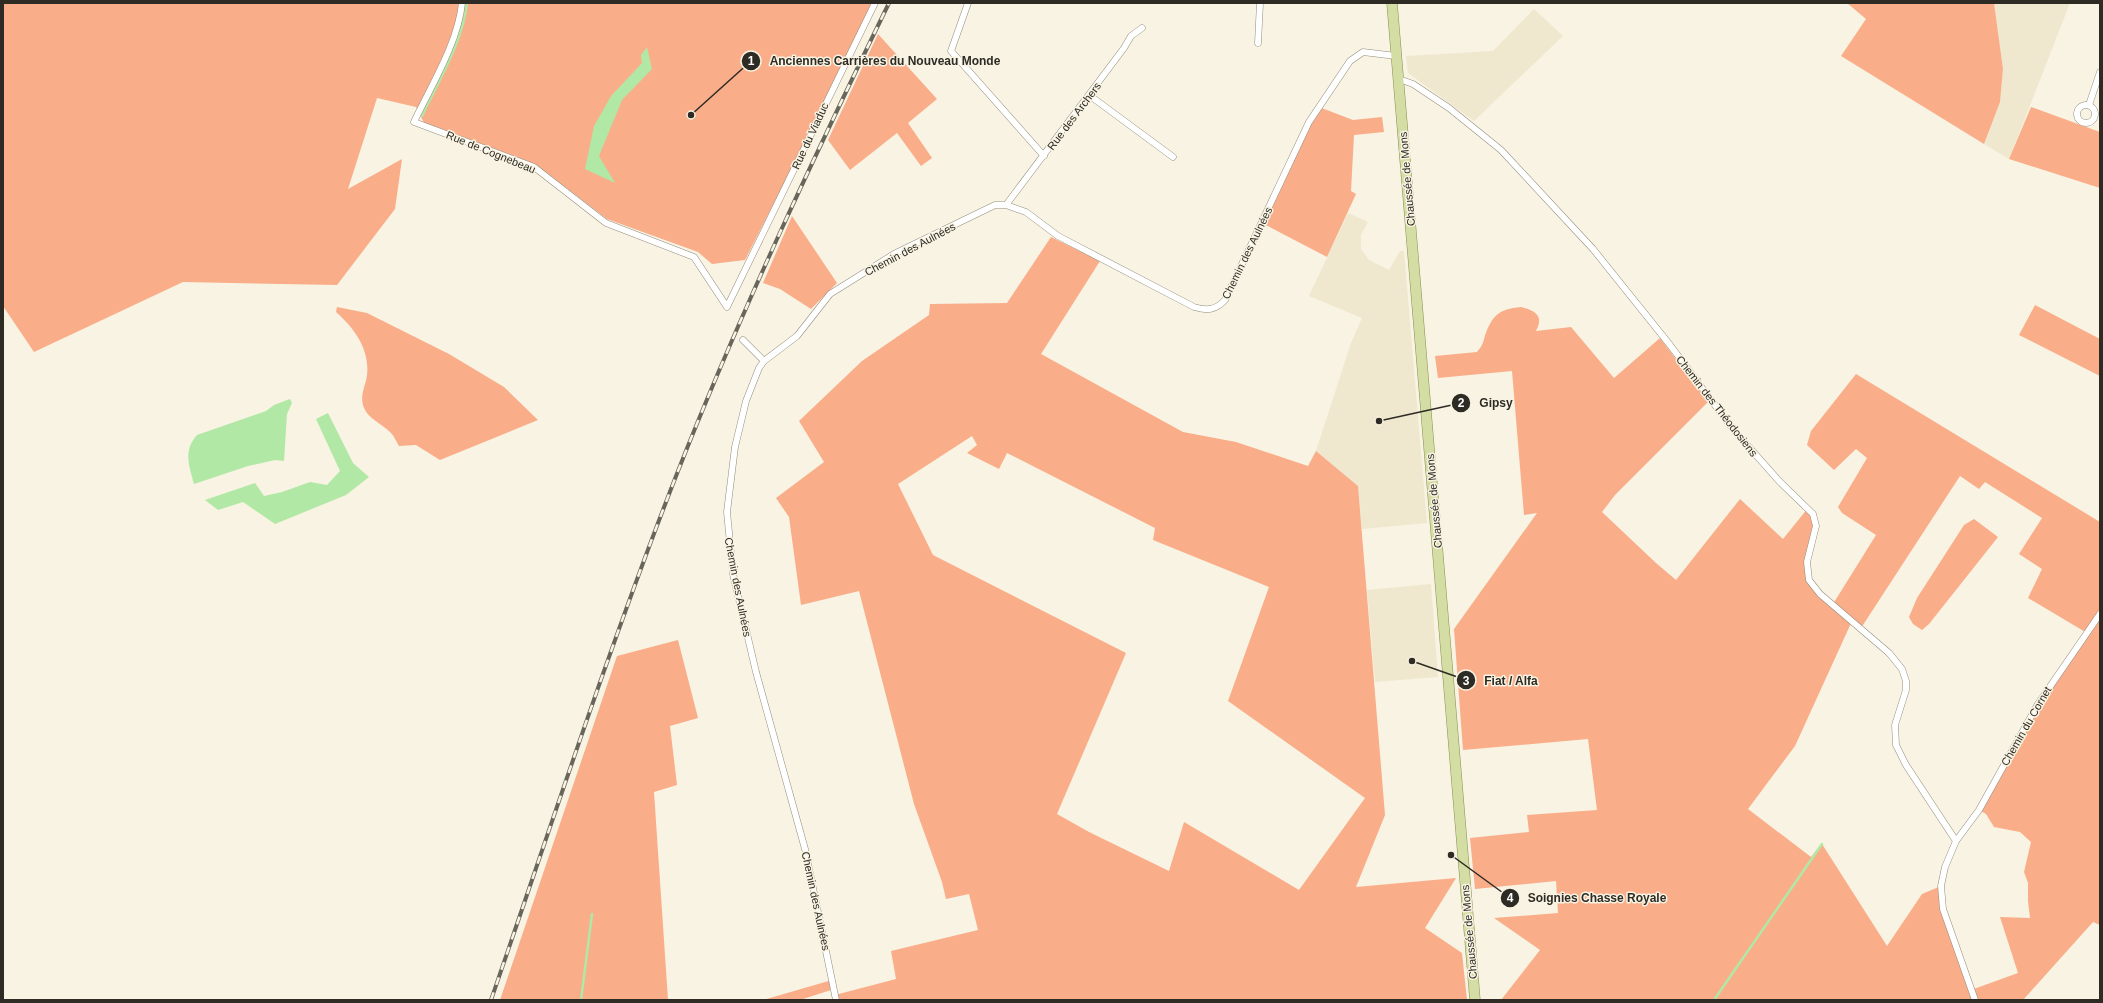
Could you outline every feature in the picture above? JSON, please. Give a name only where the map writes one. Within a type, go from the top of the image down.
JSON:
[{"type":"main road","name":"Chaussée de Mons","points":[[1392,3],[1475,1000]]},
{"type":"street","name":"Rue de Cognebeau","points":[[462,3],[461,16],[443,63],[414,122],[534,167],[606,223],[694,257],[727,307],[747,270]]},
{"type":"street","name":"Rue du Viaduc","points":[[747,270],[829,96],[875,3]]},
{"type":"street","points":[[968,3],[951,51],[1044,156]]},
{"type":"street","points":[[1258,43],[1260,3]]},
{"type":"street","name":"Rue des Archers","points":[[1006,205],[1044,156],[1131,36],[1142,28]]},
{"type":"street","name":"Chemin des Aulnées","points":[[836,1000],[805,849],[743,622],[728,536],[728,498],[738,435],[746,400],[759,368],[764,361],[781,350],[797,336],[826,299],[840,287],[894,254],[995,205],[1006,205],[1026,212],[1058,236],[1194,307],[1208,310],[1214,309],[1225,300],[1309,122],[1350,61],[1362,52],[1396,56]]},
{"type":"street","points":[[2089,105],[2100,72]]},
{"type":"street","name":"Chemin des Théodosiens","points":[[1399,79],[1413,84],[1449,108],[1501,150],[1593,249],[1670,345],[1736,433],[1779,481],[1813,514],[1816,526],[1808,562],[1809,580],[1820,594],[1889,653],[1902,669],[1906,681],[1906,690],[1895,726],[1896,745],[1906,765],[1956,840]]},
{"type":"street","points":[[1089,95],[1173,157]]},
{"type":"street","points":[[743,340],[764,361]]},
{"type":"street","name":"Chemin du Cornet","points":[[1956,840],[1979,810],[2046,690],[2100,614]]},
{"type":"street","points":[[1956,840],[1944,872],[1942,897],[1943,910],[1975,1000]]},
{"type":"shaded area","points":[[3,3],[875,3],[745,260],[712,264],[698,252],[607,219],[535,164],[424,123],[416,107],[377,98],[348,189],[402,159],[395,209],[337,285],[183,282],[34,352],[3,306]]},
{"type":"shaded area","points":[[1847,3],[1994,3],[2003,69],[2000,102],[1984,144],[1841,56],[1866,19]]},
{"type":"shaded area","points":[[1994,3],[2070,3],[2009,159],[1984,144],[2000,102],[2003,69]]},
{"type":"shaded area","points":[[1534,9],[1563,36],[1474,121],[1408,73],[1406,56],[1493,51]]},
{"type":"shaded area","points":[[878,34],[937,99],[908,123],[932,158],[921,166],[897,133],[850,170],[828,140]]},
{"type":"shaded area","points":[[647,47],[652,69],[622,100],[599,156],[615,183],[585,169],[594,126],[611,96],[642,63],[641,55]]},
{"type":"shaded area","points":[[1319,107],[1353,120],[1382,117],[1384,132],[1354,135],[1351,191],[1356,194],[1327,257],[1262,223]]},
{"type":"shaded area","points":[[2031,107],[2100,132],[2100,188],[2009,159]]},
{"type":"shaded area","points":[[1348,213],[1368,222],[1361,235],[1361,249],[1369,260],[1389,270],[1400,251],[1404,251],[1427,523],[1362,529],[1358,486],[1316,451],[1351,343],[1362,318],[1309,296]]},
{"type":"shaded area","points":[[792,216],[837,283],[811,309],[780,289],[763,283]]},
{"type":"shaded area","points":[[1051,237],[1100,261],[1041,354],[1183,432],[1236,442],[1308,466],[1316,451],[1358,486],[1385,815],[1356,887],[1456,878],[1425,928],[1462,953],[1467,1000],[836,1000],[835,995],[896,979],[891,951],[978,930],[969,894],[946,899],[942,882],[914,804],[859,591],[801,605],[789,517],[776,498],[824,462],[799,421],[862,361],[929,315],[930,304],[1007,303]],"holes":[[[972,436],[977,445],[967,453],[999,469],[1007,453],[1155,528],[1153,540],[1269,587],[1228,701],[1365,798],[1299,890],[1184,822],[1169,871],[1089,832],[1057,814],[1126,653],[933,555],[898,484]]]},
{"type":"shaded area","points":[[2035,305],[2100,339],[2100,376],[2019,335]]},
{"type":"shaded area","points":[[337,307],[367,313],[449,354],[504,387],[538,420],[440,460],[416,445],[399,446],[391,433],[371,417],[365,410],[362,397],[367,375],[366,356],[355,332],[336,312]]},
{"type":"shaded area","points":[[1521,307],[1531,310],[1537,315],[1539,321],[1536,331],[1571,327],[1614,378],[1660,338],[1708,402],[1615,495],[1602,512],[1676,580],[1740,499],[1783,539],[1808,508],[1815,520],[1807,562],[1809,580],[1833,604],[1876,535],[1842,513],[1838,507],[1867,458],[1856,449],[1834,470],[1807,445],[1811,431],[1856,374],[2100,522],[2100,925],[2093,922],[2023,1000],[1501,1000],[1540,950],[1494,918],[1558,913],[1556,881],[1475,889],[1470,838],[1529,832],[1527,815],[1597,810],[1588,739],[1463,750],[1454,629],[1537,513],[1524,515],[1512,371],[1438,378],[1435,356],[1477,352],[1484,341],[1487,330],[1493,319],[1504,310]],"holes":[[[1960,476],[1979,489],[1985,482],[2042,518],[2019,554],[2042,569],[2028,598],[2087,633],[2022,732],[1979,810],[1986,814],[1994,827],[2020,832],[2031,842],[2024,872],[2028,883],[2030,918],[2000,917],[2018,973],[1971,990],[1942,897],[1941,886],[1922,894],[1887,946],[1822,844],[1811,857],[1748,809],[1795,746],[1852,621],[1861,628]]]},
{"type":"shaded area","points":[[290,399],[292,403],[287,414],[284,461],[275,460],[248,466],[194,484],[188,458],[190,447],[197,435],[266,411],[274,405]]},
{"type":"shaded area","points":[[328,413],[353,463],[369,477],[346,495],[275,524],[243,502],[218,510],[205,500],[255,483],[264,496],[282,492],[310,482],[327,485],[340,471],[316,419]]},
{"type":"shaded area","points":[[1974,519],[1998,537],[1929,624],[1922,630],[1913,624],[1909,617],[1917,598],[1964,525]]},
{"type":"shaded area","points":[[1431,584],[1438,677],[1375,682],[1367,590]]},
{"type":"shaded area","points":[[678,640],[698,718],[670,726],[677,785],[654,792],[668,1000],[500,1000],[617,656]]},
{"type":"shaded area","points":[[832,980],[834,989],[800,1000],[763,1000]]},
{"type":"waterway","points":[[422,116],[461,32],[467,3]]},
{"type":"waterway","points":[[1714,1000],[1822,844]]},
{"type":"waterway","points":[[581,1000],[592,914]]},
{"type":"railway","points":[[491,1000],[605,668],[678,471],[727,352],[779,235],[889,3]]},
{"type":"place","name":"Anciennes Carrières du Nouveau Monde","points":[[691,115]]},
{"type":"place","name":"Gipsy","points":[[1379,421]]},
{"type":"place","name":"Fiat / Alfa","points":[[1412,661]]},
{"type":"place","name":"Soignies Chasse Royale","points":[[1451,855]]}]
